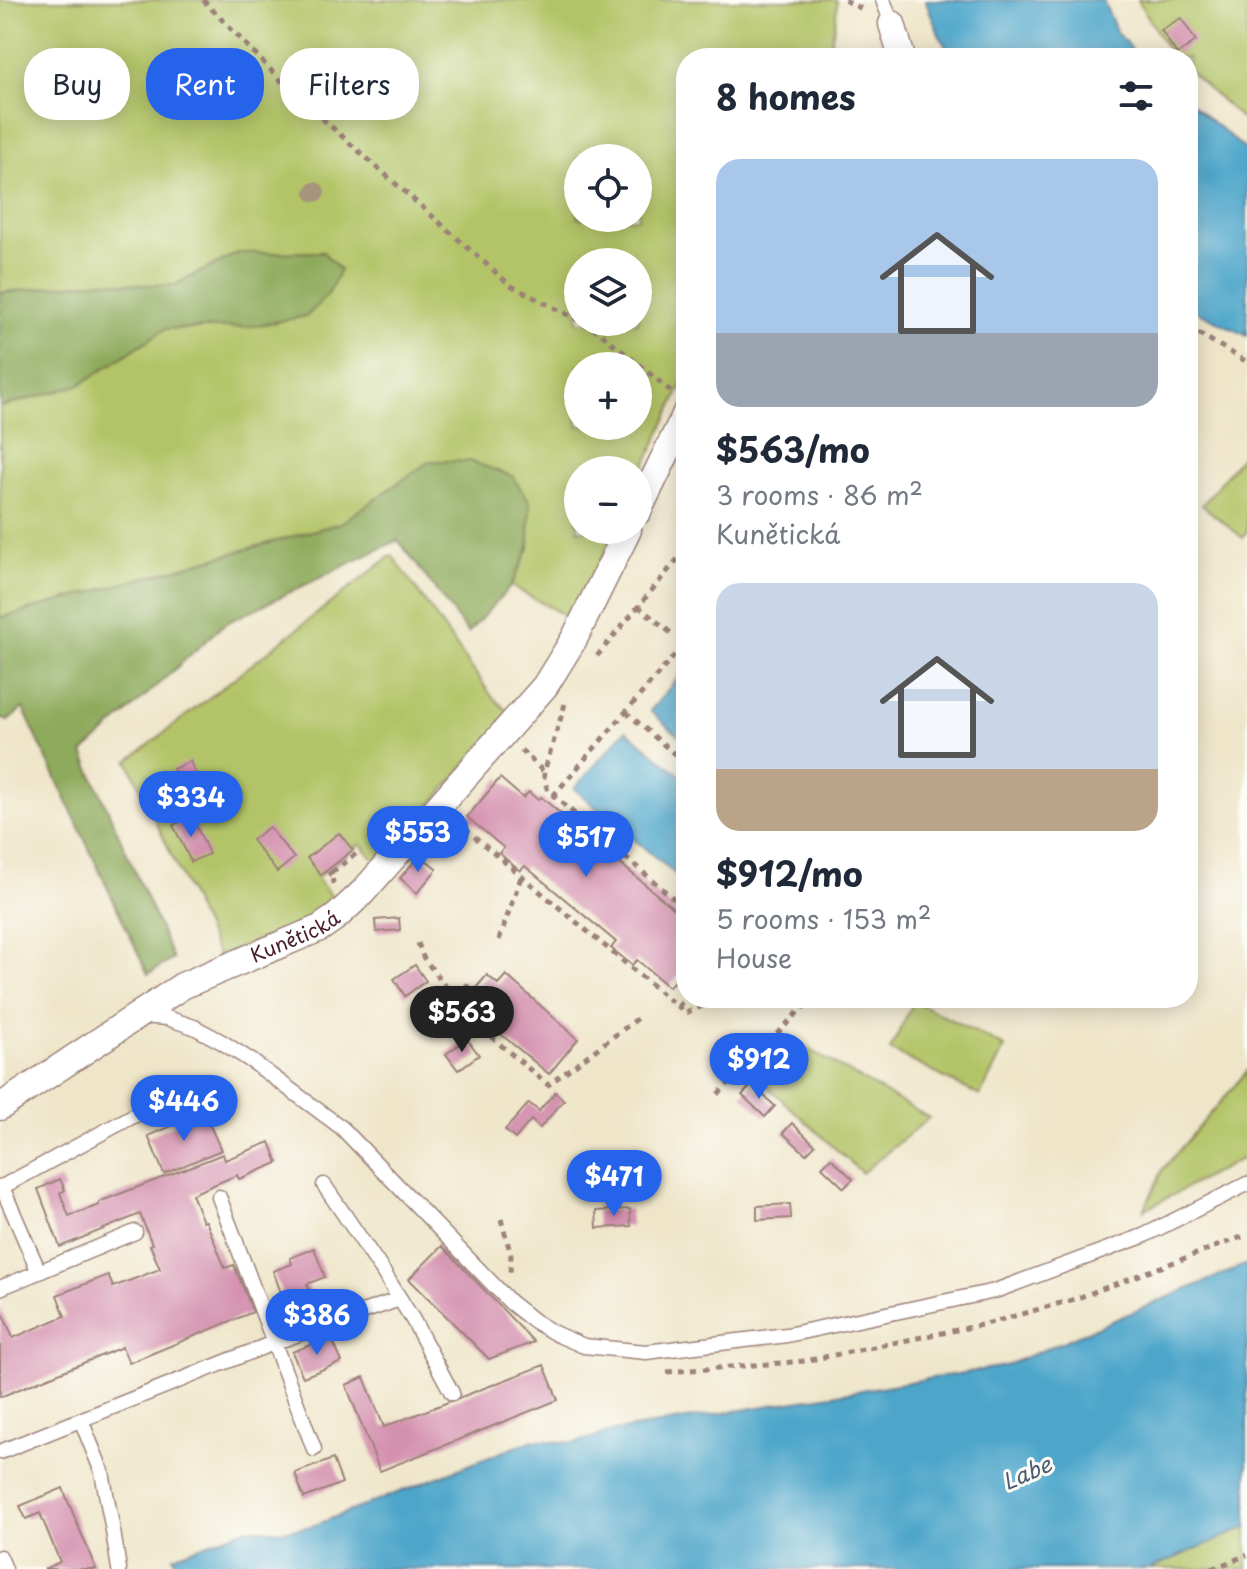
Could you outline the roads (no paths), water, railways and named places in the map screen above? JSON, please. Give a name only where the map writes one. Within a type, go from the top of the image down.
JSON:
[{"type":"street","points":[[887,12],[899,48]]},
{"type":"street","points":[[652,475],[676,414]]},
{"type":"street","name":"Kunětická","points":[[0,1107],[182,986],[320,928],[336,917],[362,893],[545,686],[574,639],[621,544]]},
{"type":"lane","points":[[135,1016],[167,1018],[194,1027],[264,1070],[342,1128],[510,1302],[534,1321],[584,1346],[646,1352],[787,1335],[995,1291],[1143,1236],[1247,1184]]},
{"type":"lane","points":[[39,1272],[1,1188],[194,1083]]},
{"type":"lane","points":[[324,1185],[400,1299],[452,1393]]},
{"type":"lane","points":[[219,1197],[314,1449]]},
{"type":"lane","points":[[0,1288],[135,1232]]},
{"type":"lane","points":[[0,1452],[273,1343],[400,1299]]},
{"type":"lane","points":[[81,1420],[102,1472],[119,1569]]},
{"type":"lane","points":[[0,1557],[5,1569]]},
{"type":"water","points":[[925,0],[1103,0],[1117,33],[1131,48],[947,48]]},
{"type":"water","points":[[1198,109],[1247,151],[1247,336],[1198,312]]},
{"type":"water","points":[[676,681],[676,733],[650,711]]},
{"type":"water","points":[[626,730],[676,772],[676,875],[574,789]]},
{"type":"water","name":"Labe","points":[[1247,1264],[1247,1527],[1149,1569],[179,1569],[173,1556],[249,1528],[283,1531],[312,1526],[533,1440],[574,1443],[615,1431],[1005,1366]]}]
